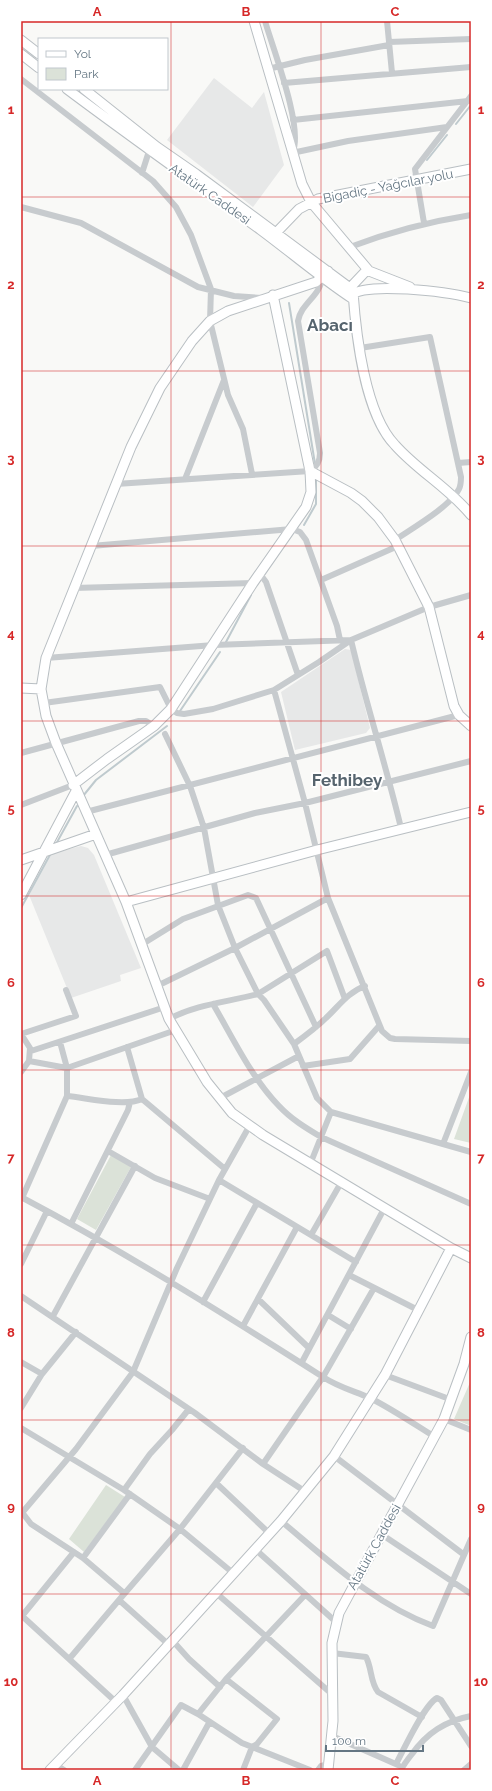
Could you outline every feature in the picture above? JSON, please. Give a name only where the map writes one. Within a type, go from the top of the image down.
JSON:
[{"type":"street","points":[[254,21],[292,153],[302,184],[311,202],[350,247],[368,271],[413,288],[471,298]]},
{"type":"street","points":[[265,21],[279,66],[293,120],[296,140],[292,153]]},
{"type":"street","points":[[387,21],[392,73]]},
{"type":"street","points":[[268,69],[389,43],[471,39]]},
{"type":"street","points":[[21,40],[38,53]]},
{"type":"street","points":[[21,54],[38,67]]},
{"type":"street","points":[[284,84],[471,67]]},
{"type":"street","points":[[21,79],[153,181],[176,207],[191,235],[211,289],[210,322],[228,395],[243,429],[252,474]]},
{"type":"street","name":"Atatürk Caddesi","points":[[68,90],[150,146],[274,235],[319,264],[325,274],[350,294]]},
{"type":"street","name":"Atatürk Caddesi","points":[[85,90],[150,146]]},
{"type":"street","points":[[293,120],[469,98]]},
{"type":"street","points":[[424,223],[415,169],[418,163],[469,98]]},
{"type":"street","points":[[292,153],[348,141],[447,127]]},
{"type":"street","points":[[142,173],[150,146]]},
{"type":"street","name":"Bigadiç - Yağcılar yolu","points":[[274,235],[299,209],[311,202],[325,197],[471,169]]},
{"type":"street","points":[[21,207],[81,223],[198,287],[211,289],[234,296],[269,297]]},
{"type":"street","points":[[350,247],[382,235],[424,223],[471,215]]},
{"type":"street","name":"Atatürk Caddesi","points":[[274,235],[313,272],[325,274]]},
{"type":"street","points":[[301,288],[319,264]]},
{"type":"street","points":[[368,271],[365,272],[350,294],[368,389],[376,416],[384,432],[395,446],[454,496],[471,515]]},
{"type":"street","points":[[325,274],[301,288],[228,311],[210,322],[192,341],[160,388],[131,447],[46,658],[41,689],[56,743],[126,902],[169,1019],[207,1082],[232,1112],[250,1125],[451,1248],[471,1258]]},
{"type":"street","points":[[310,471],[318,464],[320,453],[298,321],[302,310],[320,289],[325,274]]},
{"type":"street","points":[[350,294],[413,288]]},
{"type":"street","points":[[21,894],[44,852],[75,788],[107,759],[154,726],[171,708],[310,499],[310,471],[269,297]]},
{"type":"street","points":[[321,580],[396,543],[454,496],[461,482],[458,462],[430,337],[360,348]]},
{"type":"street","points":[[185,479],[224,380]]},
{"type":"street","points":[[458,462],[471,462]]},
{"type":"street","points":[[116,484],[310,471],[351,493],[362,501],[378,517],[396,543],[429,607],[452,701],[459,715],[471,726]]},
{"type":"street","points":[[91,546],[292,528],[300,532],[306,540],[321,580],[340,640]]},
{"type":"street","points":[[260,574],[266,582],[298,675]]},
{"type":"street","points":[[74,588],[253,583]]},
{"type":"street","points":[[44,703],[160,687],[171,708],[180,714],[213,709],[274,690],[351,640],[429,607],[471,595]]},
{"type":"street","points":[[46,658],[214,645],[351,640]]},
{"type":"street","points":[[351,640],[401,828]]},
{"type":"street","points":[[21,688],[41,689]]},
{"type":"street","points":[[274,690],[305,803],[328,898],[365,986],[379,1026],[385,1035],[395,1039],[471,1041]]},
{"type":"street","points":[[86,812],[292,760],[459,715]]},
{"type":"street","points":[[21,753],[139,721],[146,721],[154,726]]},
{"type":"street","points":[[165,734],[190,786],[204,828],[218,905],[235,948],[258,994],[264,1000],[294,1044],[317,1098],[331,1112],[471,1152]]},
{"type":"street","points":[[105,855],[255,813],[305,803],[389,780],[471,761]]},
{"type":"street","points":[[21,805],[75,788]]},
{"type":"street","points":[[126,902],[401,828],[471,812]]},
{"type":"street","points":[[21,860],[96,834]]},
{"type":"street","points":[[141,945],[183,919],[218,905],[252,896],[256,898],[316,1027]]},
{"type":"street","points":[[157,986],[235,948],[328,898]]},
{"type":"street","points":[[169,1019],[185,1010],[258,994],[327,952],[345,999]]},
{"type":"street","points":[[294,1044],[316,1027],[345,999],[365,986]]},
{"type":"street","points":[[22,1069],[29,1061],[31,1051],[21,1034],[76,1016],[66,990]]},
{"type":"street","points":[[213,1004],[256,1077],[279,1106],[298,1123],[321,1137],[471,1204]]},
{"type":"street","points":[[31,1051],[165,1007]]},
{"type":"street","points":[[303,1066],[350,1059],[379,1026]]},
{"type":"street","points":[[29,1061],[66,1068],[176,1030]]},
{"type":"street","points":[[60,1042],[66,1068],[67,1096],[22,1197],[97,1238],[302,1362],[345,1390],[370,1398],[435,1437]]},
{"type":"street","points":[[127,1047],[142,1099],[224,1169]]},
{"type":"street","points":[[220,1098],[256,1077],[299,1056]]},
{"type":"street","points":[[442,1144],[471,1072]]},
{"type":"street","points":[[67,1096],[130,1102],[142,1099]]},
{"type":"street","points":[[71,1224],[128,1110],[130,1102]]},
{"type":"street","points":[[311,1162],[331,1112]]},
{"type":"street","points":[[124,1593],[83,1558],[31,1524],[22,1512],[76,1449],[133,1372],[172,1283],[177,1268],[224,1169],[250,1125]]},
{"type":"street","points":[[108,1151],[155,1178],[210,1199]]},
{"type":"street","points":[[53,1316],[135,1166]]},
{"type":"street","points":[[219,1180],[356,1262]]},
{"type":"street","points":[[311,1235],[342,1181]]},
{"type":"street","points":[[203,1302],[257,1203]]},
{"type":"street","points":[[302,1362],[385,1207]]},
{"type":"street","points":[[21,1264],[46,1211]]},
{"type":"street","points":[[243,1326],[297,1227]]},
{"type":"street","points":[[64,1770],[53,1767],[119,1698],[255,1550],[306,1492],[334,1456],[385,1375],[451,1248]]},
{"type":"street","points":[[349,1275],[418,1310]]},
{"type":"street","points":[[264,1464],[323,1377],[374,1288]]},
{"type":"street","points":[[21,1296],[53,1316],[306,1492]]},
{"type":"street","points":[[258,1299],[309,1348]]},
{"type":"street","points":[[328,1315],[351,1328]]},
{"type":"street","points":[[21,1408],[42,1374],[76,1332]]},
{"type":"street","name":"Atatürk Caddesi","points":[[328,1767],[332,1736],[332,1653],[336,1622],[342,1603],[398,1505],[444,1419],[452,1400],[471,1338]]},
{"type":"street","points":[[21,1362],[42,1374]]},
{"type":"street","points":[[385,1375],[452,1400]]},
{"type":"street","points":[[124,1490],[150,1454],[189,1410]]},
{"type":"street","points":[[444,1419],[471,1430]]},
{"type":"street","points":[[21,1428],[130,1494],[180,1529],[233,1573]]},
{"type":"street","points":[[70,1658],[180,1529],[243,1448]]},
{"type":"street","points":[[334,1456],[463,1554]]},
{"type":"street","points":[[216,1483],[269,1533]]},
{"type":"street","points":[[83,1558],[130,1494]]},
{"type":"street","points":[[281,1521],[365,1590],[418,1620],[433,1626],[463,1554],[469,1546],[471,1539]]},
{"type":"street","points":[[381,1534],[471,1594]]},
{"type":"street","points":[[255,1550],[336,1622]]},
{"type":"street","points":[[74,1552],[22,1616],[119,1698],[152,1746],[179,1770]]},
{"type":"street","points":[[215,1592],[333,1695]]},
{"type":"street","points":[[198,1714],[226,1679],[305,1595]]},
{"type":"street","points":[[119,1600],[170,1642],[220,1687]]},
{"type":"street","points":[[332,1653],[366,1657],[374,1687],[378,1692],[422,1717]]},
{"type":"street","points":[[226,1679],[277,1719],[252,1748],[243,1770]]},
{"type":"street","points":[[396,1764],[422,1717],[432,1701],[437,1698],[441,1700],[455,1719],[471,1746]]},
{"type":"street","points":[[135,1770],[181,1705],[198,1714],[232,1738],[252,1748],[310,1770]]},
{"type":"street","points":[[332,1736],[396,1764],[402,1769],[419,1745],[435,1729],[455,1719],[471,1716]]},
{"type":"street","points":[[183,1770],[208,1722]]},
{"type":"street","points":[[464,1770],[471,1764]]},
{"type":"street","points":[[318,1770],[321,1766],[328,1767]]},
{"type":"shaded area","points":[[214,78],[252,108],[264,92],[284,165],[253,207],[167,140]]},
{"type":"shaded area","points":[[345,649],[351,650],[370,728],[366,733],[295,750],[281,692]]},
{"type":"shaded area","points":[[81,846],[88,848],[94,855],[141,968],[120,975],[121,981],[71,998],[29,895],[50,854]]},
{"type":"green space","points":[[471,1092],[471,1143],[454,1139]]},
{"type":"green space","points":[[111,1155],[131,1167],[96,1230],[77,1219]]},
{"type":"green space","points":[[471,1380],[471,1426],[454,1419]]},
{"type":"green space","points":[[106,1485],[125,1497],[84,1552],[69,1539]]},
{"type":"waterway","points":[[456,124],[471,105]]},
{"type":"waterway","points":[[427,160],[447,135]]},
{"type":"waterway","points":[[289,303],[315,464]]},
{"type":"waterway","points":[[304,525],[316,504],[316,480]]},
{"type":"waterway","points":[[226,642],[251,595]]},
{"type":"waterway","points":[[180,711],[220,652]]},
{"type":"waterway","points":[[83,796],[96,780],[167,726]]},
{"type":"waterway","points":[[56,844],[77,806]]},
{"type":"waterway","points":[[21,908],[51,853]]},
{"type":"district","name":"Abacı","points":[[330,325]]},
{"type":"district","name":"Fethibey","points":[[347,780]]}]
